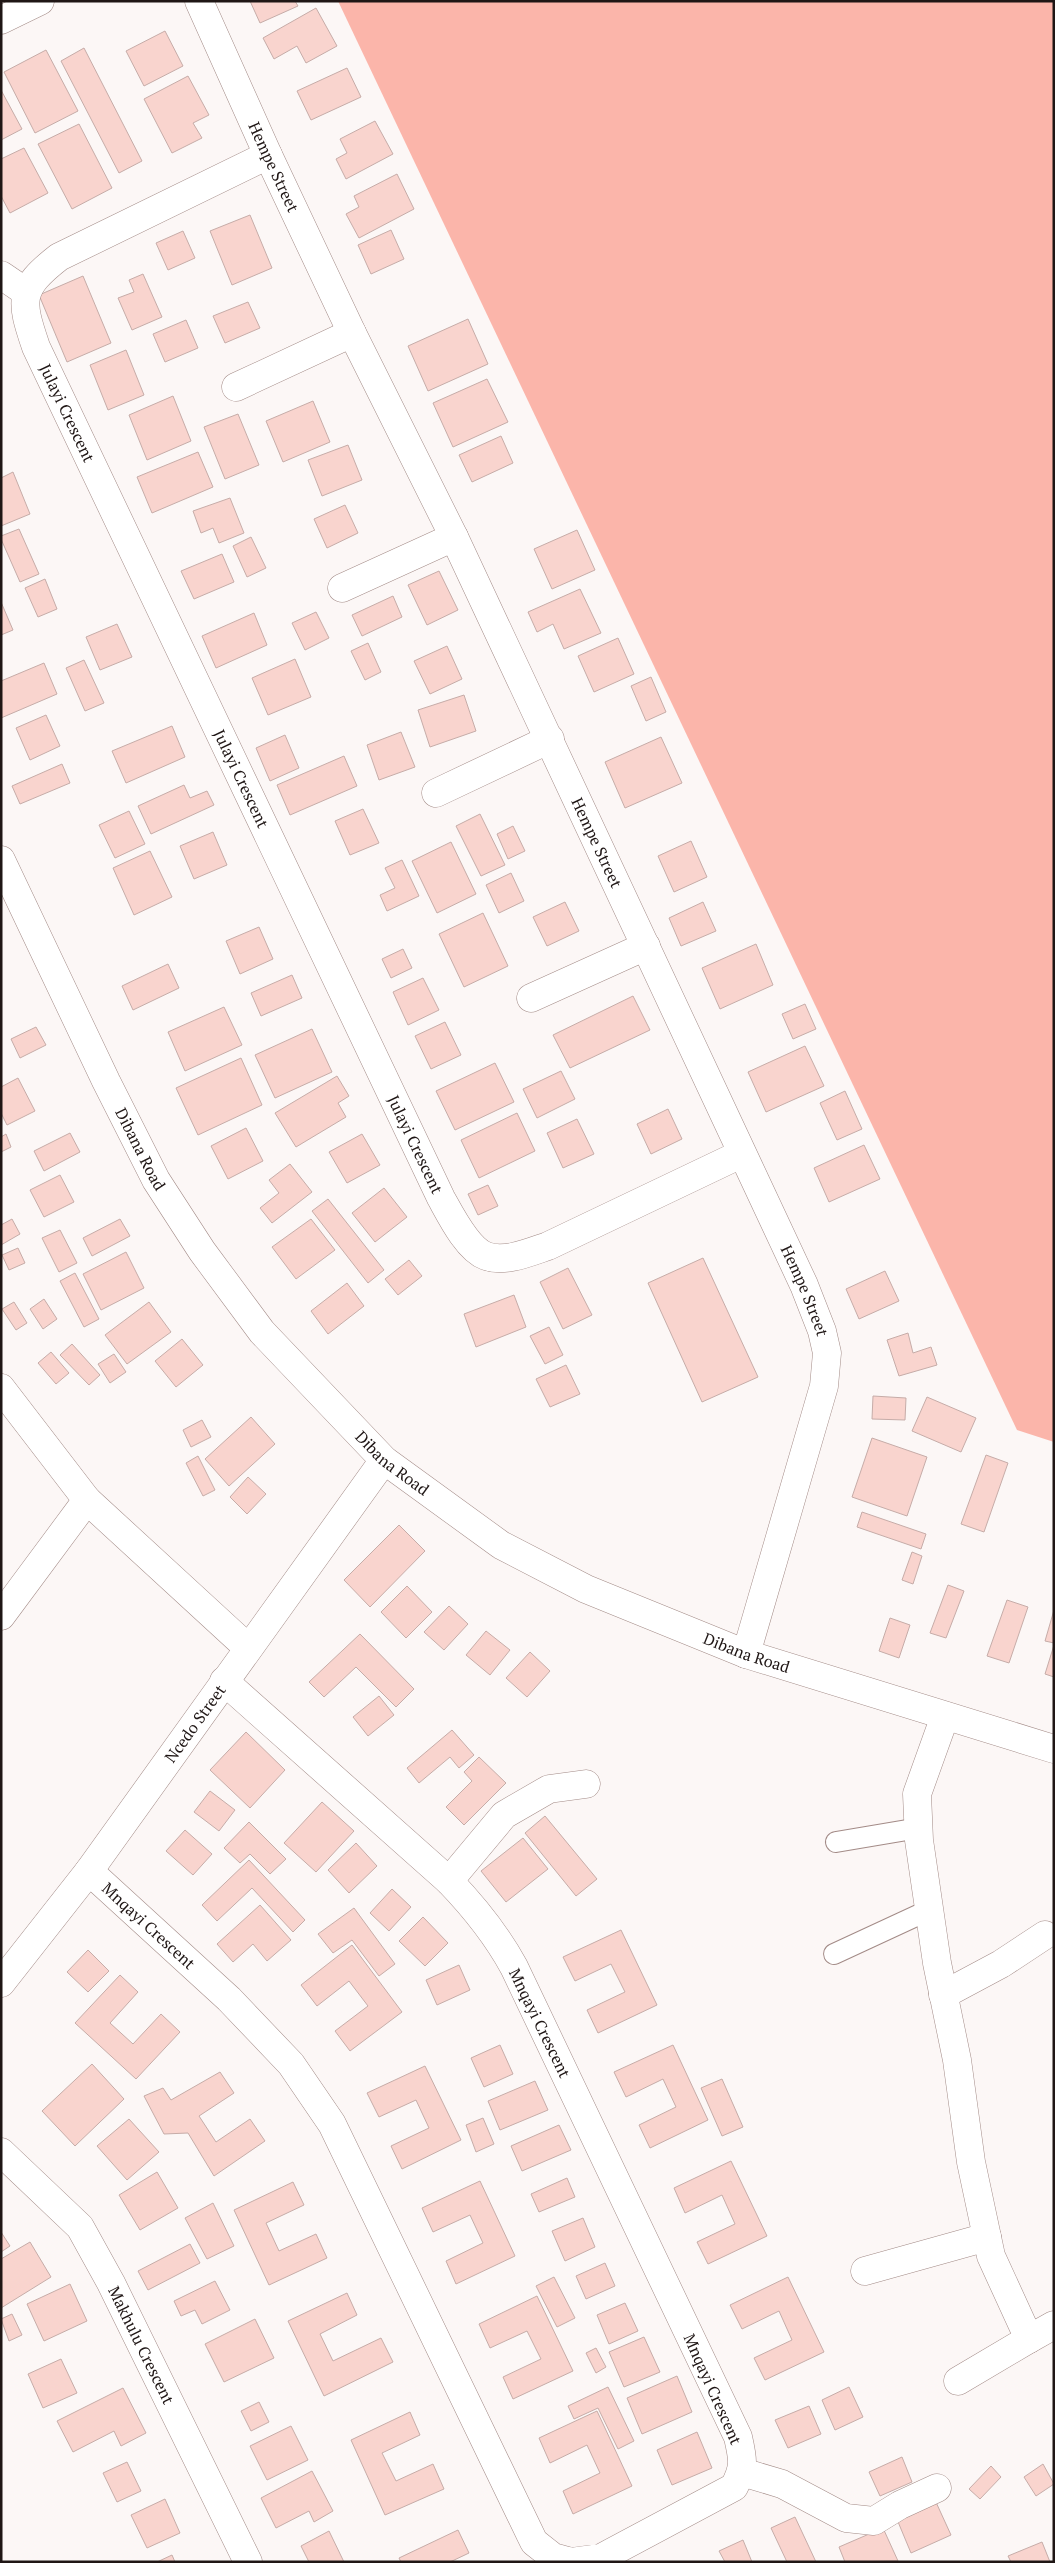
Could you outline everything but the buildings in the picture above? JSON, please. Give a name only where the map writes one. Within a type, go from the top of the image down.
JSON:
[{"type":"street","points":[[1,20],[40,1]]},
{"type":"street","name":"Hempe Street","points":[[199,1],[268,155],[352,333],[454,537],[550,739],[741,1154],[817,1314],[826,1353],[827,1369],[824,1386],[746,1654]]},
{"type":"street","points":[[1,275],[26,292],[36,275],[59,256],[268,155]]},
{"type":"street","name":"Julayi Crescent","points":[[26,292],[25,313],[36,347],[441,1198],[462,1233],[486,1256],[505,1257],[522,1254],[548,1246],[741,1154]]},
{"type":"street","points":[[236,387],[352,333]]},
{"type":"street","points":[[342,588],[454,537]]},
{"type":"street","points":[[436,793],[550,739]]},
{"type":"street","name":"Dibana Road","points":[[1,860],[106,1081],[161,1188],[202,1251],[262,1332],[384,1460],[502,1545],[586,1589],[746,1654],[1054,1749]]},
{"type":"street","points":[[531,998],[646,946]]},
{"type":"street","points":[[1,1388],[87,1500],[248,1648]]},
{"type":"street","name":"Ncedo Street","points":[[1,1983],[89,1871],[384,1460]]},
{"type":"street","points":[[1,1616],[87,1500]]},
{"type":"street","name":"Mnqayi Crescent","points":[[89,1871],[229,1999],[291,2064],[332,2124],[534,2542],[553,2557],[571,2562],[601,2558],[734,2487],[742,2472],[743,2457],[738,2437],[514,1967],[485,1920],[449,1881],[224,1681]]},
{"type":"street","points":[[945,1716],[917,1794],[919,1828],[929,1910],[943,1995],[957,2060],[971,2162],[991,2256],[1029,2338]]},
{"type":"street","points":[[449,1881],[504,1815],[549,1789],[586,1784]]},
{"type":"street","points":[[943,1995],[1001,1964],[1045,1935]]},
{"type":"street","name":"Makhulu Crescent","points":[[1,2152],[80,2227],[111,2283],[248,2562]]},
{"type":"street","points":[[865,2271],[987,2237]]},
{"type":"street","points":[[958,2381],[1054,2325]]},
{"type":"street","points":[[742,2472],[782,2484],[846,2518],[874,2520],[900,2505],[938,2488]]},
{"type":"lane","points":[[836,1842],[919,1828]]},
{"type":"lane","points":[[834,1954],[929,1910]]},
{"type":"shaded area","points":[[338,1],[1054,1],[1054,1442],[1017,1430]]}]
